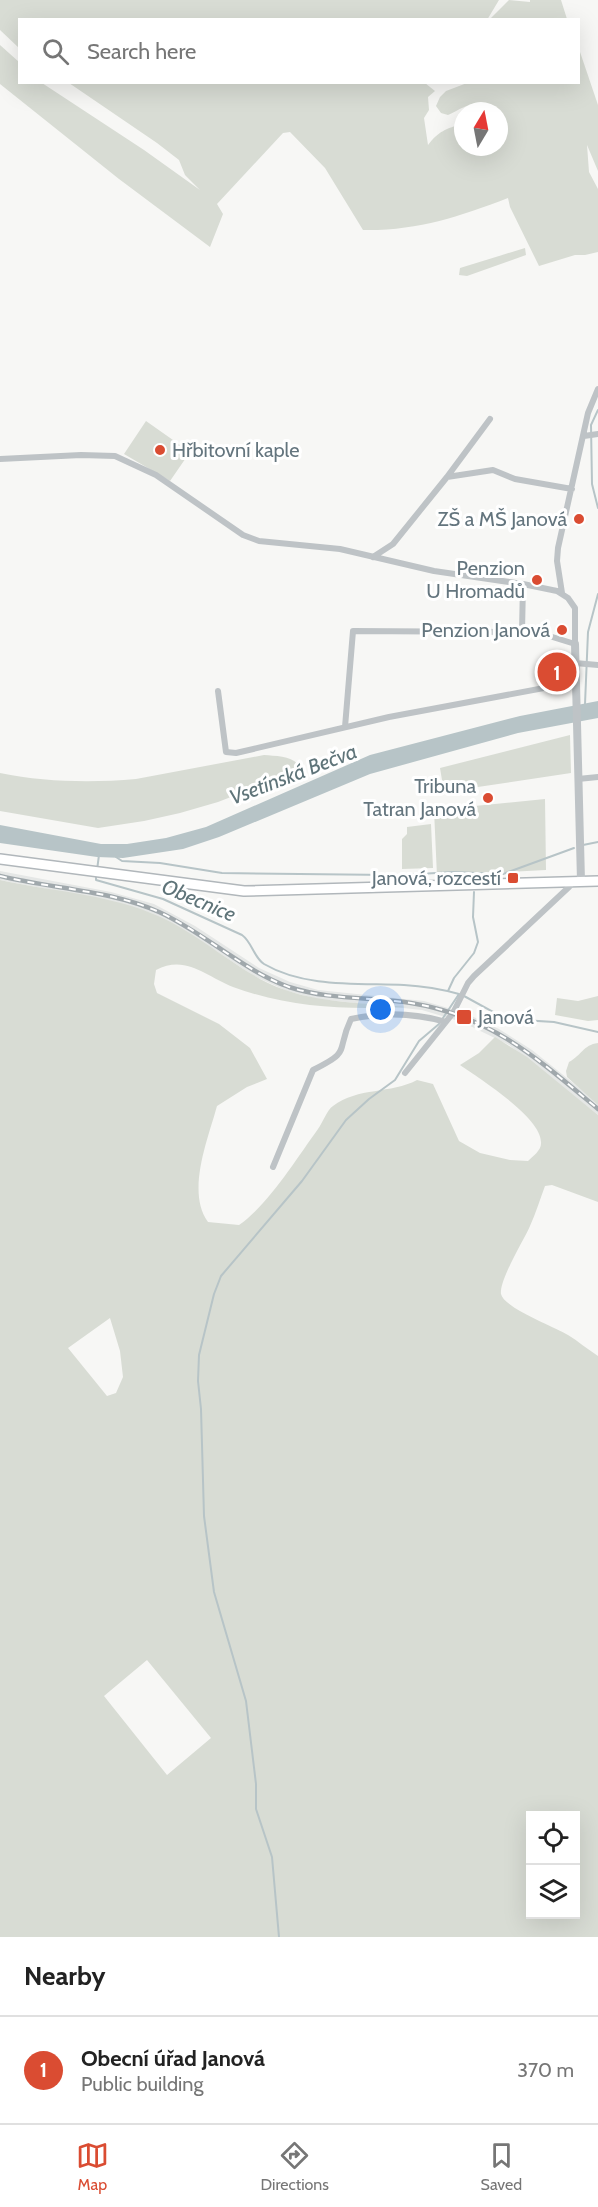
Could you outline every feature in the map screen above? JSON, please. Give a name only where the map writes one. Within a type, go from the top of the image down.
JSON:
[{"type":"main road","points":[[0,859],[244,891],[598,880]]},
{"type":"street","points":[[562,593],[557,552],[572,489],[591,436],[588,412],[598,389]]},
{"type":"street","points":[[374,557],[393,544],[490,419]]},
{"type":"street","points":[[0,459],[81,455],[116,456],[156,475],[243,535],[260,541],[340,549],[434,571],[523,584],[562,593],[570,600],[574,608],[575,644],[579,663],[576,685],[577,881],[474,975],[446,1022],[405,1073]]},
{"type":"street","points":[[447,477],[493,470],[515,479],[572,489]]},
{"type":"street","points":[[522,632],[523,584]]},
{"type":"street","points":[[345,727],[353,631],[522,632],[546,635],[575,644]]},
{"type":"street","points":[[579,663],[596,664]]},
{"type":"street","points":[[219,691],[226,752],[236,753],[389,717],[576,685]]},
{"type":"street","points":[[578,777],[598,777]]},
{"type":"street","points":[[273,1167],[313,1070],[331,1062],[342,1051],[351,1019],[370,1015],[421,1015],[446,1022]]},
{"type":"shaded area","points":[[0,0],[499,0],[488,18],[18,18],[18,47],[0,30]]},
{"type":"shaded area","points":[[509,0],[530,2],[530,0],[561,0],[567,18],[491,18]]},
{"type":"shaded area","points":[[0,45],[18,61],[18,84],[44,84],[200,190],[185,175],[179,160],[70,84],[426,84],[435,91],[428,97],[429,110],[424,118],[428,145],[443,131],[454,126],[454,156],[508,156],[508,102],[454,102],[454,112],[448,115],[441,113],[436,106],[446,91],[464,84],[580,84],[580,52],[598,105],[598,171],[587,145],[589,172],[598,189],[598,252],[575,255],[539,266],[510,207],[508,198],[437,222],[383,230],[363,230],[325,168],[290,132],[283,133],[217,204],[223,214],[210,247],[119,179],[0,84]]},
{"type":"shaded area","points":[[525,248],[526,255],[467,276],[459,275],[460,268]]},
{"type":"shaded area","points":[[146,421],[190,452],[170,481],[124,454]]},
{"type":"shaded area","points":[[598,701],[598,718],[518,733],[370,774],[219,837],[183,849],[123,858],[97,857],[0,843],[0,825],[101,844],[127,844],[166,838],[206,827],[370,755],[520,716]]},
{"type":"shaded area","points":[[570,735],[571,773],[444,792],[440,768]]},
{"type":"shaded area","points":[[264,755],[291,759],[299,765],[301,770],[218,802],[180,813],[98,828],[0,811],[0,773],[51,780],[136,779]]},
{"type":"shaded area","points":[[545,799],[546,870],[437,876],[434,810]]},
{"type":"shaded area","points":[[431,824],[433,868],[402,869],[402,839],[407,834],[407,827]]},
{"type":"shaded area","points":[[0,871],[111,892],[154,904],[195,926],[259,968],[290,982],[318,990],[424,1001],[465,1013],[499,1029],[532,1050],[598,1103],[598,1115],[509,1045],[462,1022],[422,1010],[317,999],[287,991],[254,976],[190,934],[151,913],[109,901],[0,880]]},
{"type":"shaded area","points":[[0,880],[115,901],[151,913],[182,928],[253,975],[285,990],[319,999],[407,1007],[340,1008],[297,1003],[233,987],[187,966],[177,964],[156,970],[154,984],[157,993],[219,1024],[250,1048],[267,1079],[247,1087],[217,1106],[204,1149],[199,1181],[202,1210],[208,1222],[239,1225],[261,1206],[282,1180],[333,1106],[353,1096],[417,1080],[433,1084],[459,1141],[480,1153],[510,1160],[528,1161],[537,1153],[541,1145],[538,1132],[531,1121],[508,1099],[460,1065],[479,1053],[495,1037],[527,1057],[598,1115],[598,1202],[552,1185],[545,1186],[530,1226],[504,1279],[501,1294],[511,1305],[568,1335],[598,1356],[598,1937],[0,1937]],"holes":[[[110,1318],[120,1351],[123,1377],[116,1393],[107,1396],[68,1348]],[[147,1660],[211,1738],[167,1775],[104,1696]]]},
{"type":"shaded area","points":[[598,996],[598,1020],[588,1021],[555,1015],[557,998],[578,1001]]},
{"type":"shaded area","points":[[598,1043],[598,1105],[567,1077],[566,1071],[569,1062],[589,1046]]},
{"type":"waterway","points":[[598,410],[591,425],[592,484],[598,508]]},
{"type":"waterway","points":[[585,704],[588,632],[598,594]]},
{"type":"waterway","points":[[583,845],[598,842]]},
{"type":"waterway","points":[[402,875],[453,872],[503,874],[574,848]]},
{"type":"waterway","name":"Obecnice","points":[[97,870],[99,855]]},
{"type":"waterway","points":[[116,857],[122,861],[160,863],[222,873],[390,875]]},
{"type":"waterway","name":"Obecnice","points":[[96,876],[96,880],[163,899],[242,935],[264,964],[280,972],[314,981],[411,985],[459,994]]},
{"type":"waterway","name":"Obecnice","points":[[448,991],[454,978],[474,953],[478,942],[473,917],[474,892]]},
{"type":"waterway","points":[[279,1937],[272,1857],[256,1809],[256,1784],[246,1701],[214,1592],[204,1516],[198,1381],[199,1355],[214,1294],[221,1276],[302,1181],[346,1120],[395,1080],[419,1041],[439,1024],[459,994]]},
{"type":"waterway","name":"Obecnice","points":[[464,996],[506,1019],[554,1022],[598,1032]]},
{"type":"railway","points":[[0,876],[101,894],[159,912],[192,930],[255,971],[289,987],[334,996],[411,1003],[440,1009],[466,1018],[490,1029],[534,1057],[598,1109]]},
{"type":"place","name":"Hřbitovní kaple","points":[[160,450]]},
{"type":"place","name":"ZŠ a MŠ Janová","points":[[579,519]]},
{"type":"place","name":"Penzion U Hromadů","points":[[537,580]]},
{"type":"place","name":"Penzion Janová","points":[[562,630]]},
{"type":"place","name":"Obecní úřad Janová","points":[[557,672]]},
{"type":"place","name":"Tribuna Tatran Janová","points":[[488,798]]},
{"type":"place","name":"Janová, rozcestí","points":[[513,878]]},
{"type":"place","name":"Janová","points":[[464,1017]]},
{"type":"water label","name":"Vsetínská Bečva","points":[[293,774]]}]
